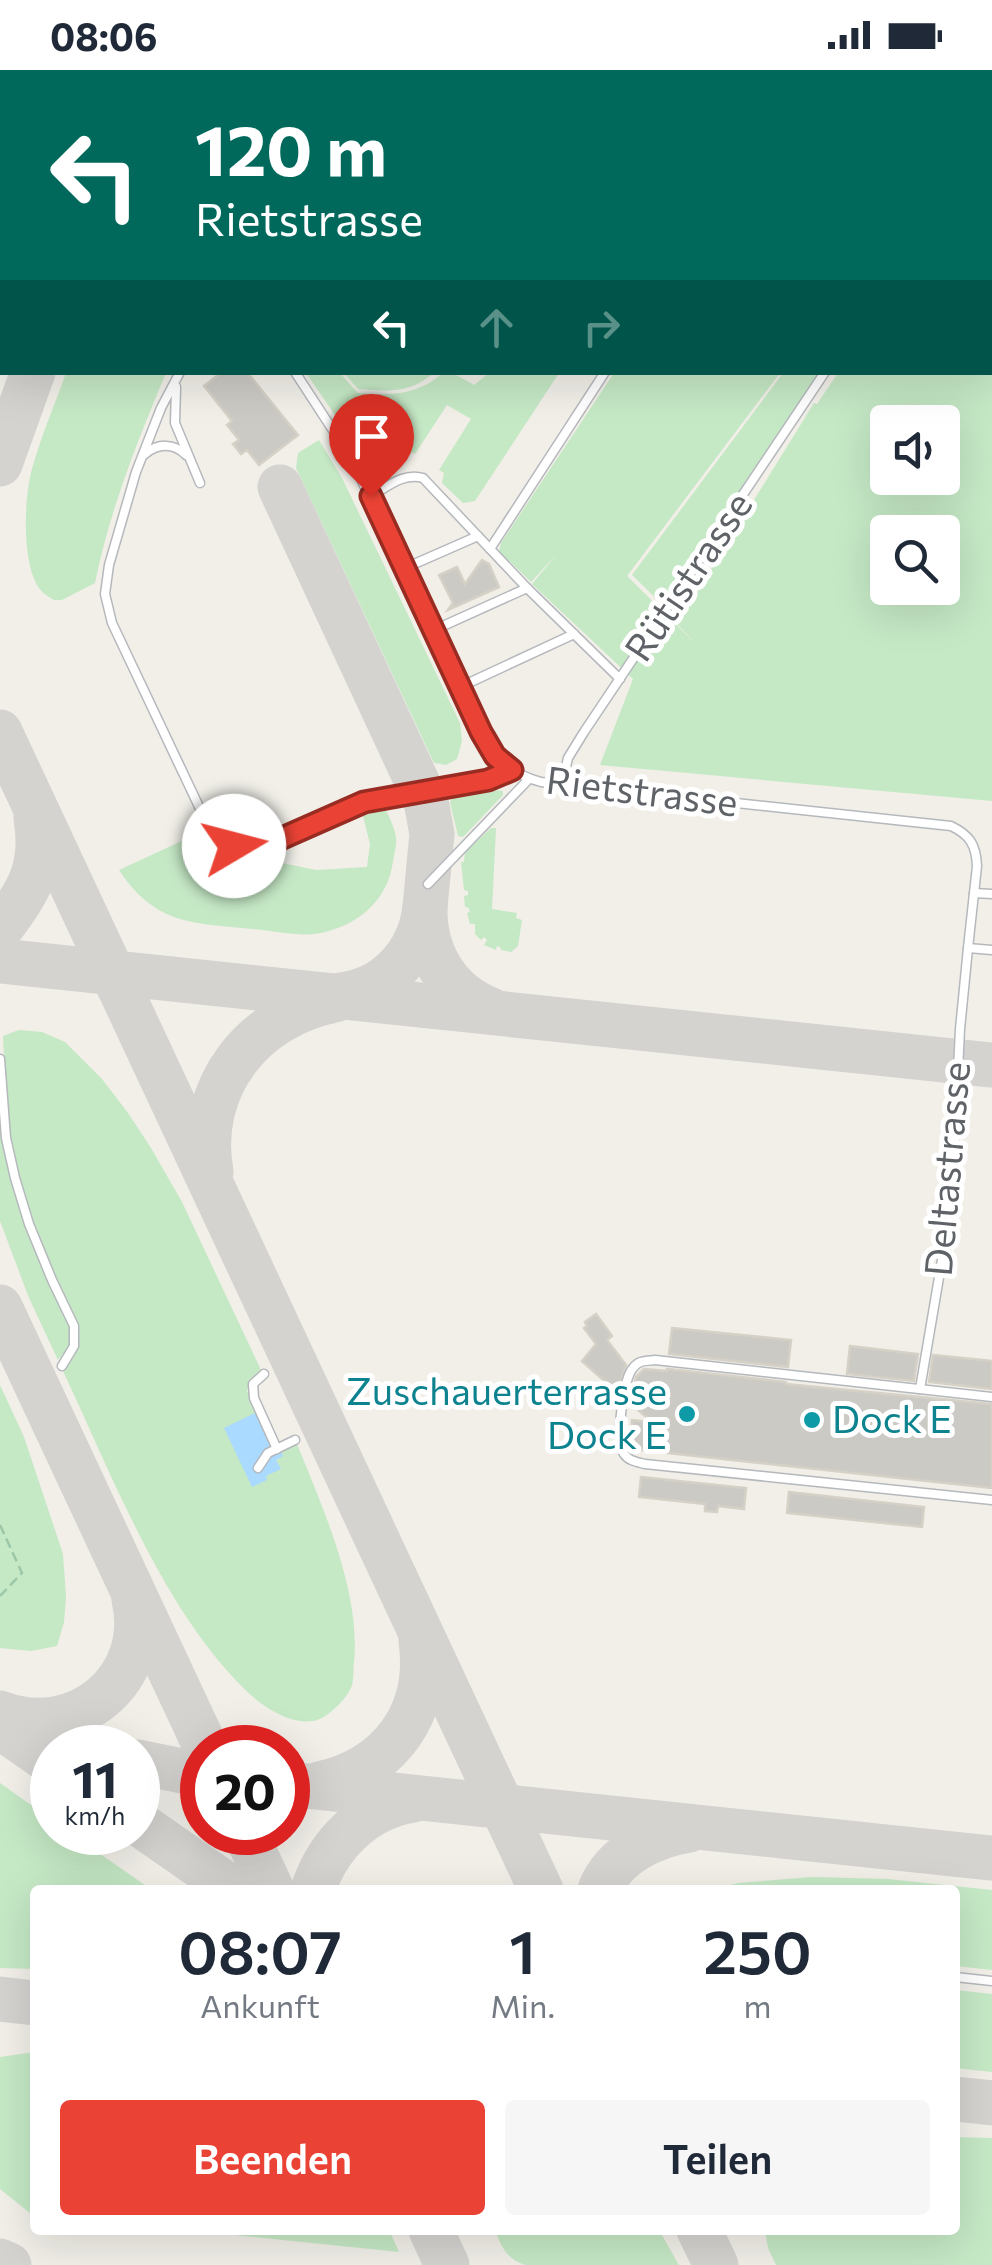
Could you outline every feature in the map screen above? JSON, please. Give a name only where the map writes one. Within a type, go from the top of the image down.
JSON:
[{"type":"lane","points":[[179,375],[142,457],[109,566],[106,603],[115,630],[211,832],[234,846],[262,847],[364,802],[488,780],[512,770]]},
{"type":"lane","name":"Rietstrasse","points":[[296,375],[352,458],[495,756],[528,779],[961,830],[974,844],[977,866],[968,948]]},
{"type":"lane","points":[[490,549],[602,375]]},
{"type":"lane","name":"Rütistrasse","points":[[562,784],[568,758],[823,375]]},
{"type":"lane","points":[[176,383],[175,423],[200,483]]},
{"type":"lane","points":[[142,457],[154,448],[168,446],[176,447],[189,458]]},
{"type":"lane","points":[[371,496],[405,477],[419,476],[427,481],[620,680]]},
{"type":"lane","points":[[405,568],[478,536]]},
{"type":"lane","points":[[434,630],[527,588]]},
{"type":"lane","points":[[460,686],[574,634]]},
{"type":"lane","points":[[428,884],[528,779]]},
{"type":"lane","points":[[974,892],[992,894]]},
{"type":"lane","points":[[968,948],[992,950]]},
{"type":"lane","name":"Deltastrasse","points":[[920,1389],[953,1173],[968,948]]},
{"type":"lane","points":[[0,1059],[6,1138],[15,1178],[29,1224],[74,1326],[74,1346],[62,1366]]},
{"type":"lane","points":[[992,1396],[640,1361],[625,1382],[620,1444],[632,1461],[645,1464],[992,1500]]},
{"type":"lane","points":[[264,1374],[253,1384],[254,1398],[278,1449]]},
{"type":"lane","points":[[258,1468],[268,1453],[295,1440]]},
{"type":"lane","points":[[960,1978],[992,1981]]},
{"type":"path","points":[[0,1525],[22,1573],[0,1596]]},
{"type":"green space","points":[[65,375],[165,375],[116,502],[95,583],[62,600],[54,600],[40,590],[32,574],[27,544],[27,495]]},
{"type":"green space","points":[[307,375],[342,375],[358,393],[395,394],[441,375],[456,375],[474,385],[486,375],[558,375],[475,501],[463,503],[442,483],[444,473],[439,470],[471,419],[447,405],[415,454],[375,430],[356,402],[337,418]]},
{"type":"green space","points":[[346,375],[431,375],[407,388],[358,389]]},
{"type":"green space","points":[[613,375],[778,375],[627,576],[698,646],[677,624],[814,403],[837,375],[992,375],[992,801],[600,765],[633,679],[532,584],[557,554],[531,582],[499,551]]},
{"type":"green space","points":[[782,375],[819,375],[664,606],[632,575]]},
{"type":"green space","points":[[319,440],[342,478],[460,723],[462,741],[457,759],[446,765],[434,763],[296,468],[298,453]]},
{"type":"green space","points":[[503,791],[503,795],[463,837],[458,836],[450,802],[454,796]]},
{"type":"green space","points":[[385,808],[396,840],[390,876],[367,911],[330,931],[292,934],[177,918],[147,902],[119,870],[199,833],[209,848],[316,870],[367,867],[370,844],[363,816]]},
{"type":"green space","points":[[491,828],[496,828],[492,909],[517,913],[516,918],[522,920],[518,946],[511,952],[484,945],[487,940],[475,934],[475,924],[470,924],[469,908],[465,907],[464,896],[468,891],[464,890],[461,862],[465,852]]},
{"type":"green space","points":[[19,1030],[42,1032],[65,1042],[102,1079],[128,1113],[182,1202],[261,1370],[251,1379],[247,1391],[275,1454],[297,1444],[338,1551],[355,1635],[352,1685],[340,1704],[322,1718],[295,1720],[260,1703],[222,1665],[194,1628],[144,1544],[63,1371],[77,1349],[78,1323],[31,1213],[9,1130],[3,1036]]},
{"type":"green space","points":[[0,1124],[11,1175],[72,1332],[70,1345],[58,1360],[0,1221]]},
{"type":"green space","points":[[0,1385],[24,1437],[63,1554],[66,1597],[57,1646],[31,1651],[0,1648]]},
{"type":"green space","points":[[0,1783],[30,1804],[30,1855],[102,1855],[145,1885],[30,1885],[30,1969],[0,1968]]},
{"type":"green space","points":[[812,1877],[945,1885],[730,1885]]},
{"type":"green space","points":[[960,1887],[992,1890],[992,1970],[960,1967]]},
{"type":"green space","points":[[960,1991],[992,1994],[992,2072],[960,2069]]},
{"type":"green space","points":[[30,2053],[30,2213],[0,2189],[0,2057]]},
{"type":"green space","points":[[960,2137],[992,2138],[992,2265],[776,2265],[766,2235],[960,2235]]},
{"type":"green space","points":[[235,2235],[391,2235],[399,2252]]},
{"type":"green space","points":[[497,2235],[662,2235],[679,2265],[525,2265],[514,2260]]},
{"type":"water","points":[[261,1410],[283,1456],[276,1460],[281,1469],[252,1487],[224,1428]]},
{"type":"building","points":[[218,375],[249,375],[298,435],[259,465],[247,450],[241,454],[233,444],[239,440],[227,425],[232,421],[204,386]]},
{"type":"building","points":[[482,560],[489,564],[499,587],[448,610],[453,603],[439,575],[457,567],[465,584]]},
{"type":"building","points":[[596,1314],[612,1336],[607,1340],[626,1365],[617,1392],[582,1361],[596,1344],[584,1328],[585,1322]]},
{"type":"building","points":[[672,1328],[791,1340],[788,1367],[669,1354]]},
{"type":"building","points":[[850,1346],[918,1354],[914,1381],[847,1374]]},
{"type":"building","points":[[933,1355],[992,1361],[992,1389],[929,1382]]},
{"type":"building","name":"Dock E","points":[[644,1369],[992,1404],[992,1488],[630,1449],[632,1420],[652,1422],[630,1403],[636,1377]]},
{"type":"building","points":[[641,1477],[746,1488],[744,1509],[718,1506],[717,1512],[705,1511],[705,1504],[639,1497]]},
{"type":"building","points":[[789,1492],[924,1507],[922,1527],[787,1513]]},
{"type":"taxiway","points":[[0,464],[32,375]]},
{"type":"taxiway","points":[[280,487],[426,801],[432,834],[425,907]]},
{"type":"taxiway","points":[[0,732],[539,1885]]},
{"type":"taxiway","points":[[0,929],[32,878],[38,851],[36,818]]},
{"type":"taxiway","points":[[340,995],[372,986],[398,966],[416,939],[425,907],[429,940],[441,969],[462,993],[491,1010]]},
{"type":"taxiway","points":[[0,961],[992,1065]]},
{"type":"taxiway","points":[[211,1172],[209,1141],[213,1112],[222,1084],[237,1060],[279,1022],[306,1008],[335,1000]]},
{"type":"taxiway","points":[[0,1307],[195,1725]]},
{"type":"taxiway","points":[[0,1713],[28,1720],[56,1719],[81,1711],[102,1697],[120,1678],[131,1655],[137,1628],[134,1599]]},
{"type":"taxiway","points":[[319,1784],[366,1765],[400,1734],[419,1692],[421,1641]]},
{"type":"taxiway","points":[[0,1727],[30,1748]]},
{"type":"taxiway","points":[[160,1766],[180,1771]]},
{"type":"taxiway","points":[[310,1786],[992,1858]]},
{"type":"taxiway","points":[[315,1885],[328,1858],[351,1830],[380,1811],[414,1800]]},
{"type":"taxiway","points":[[602,1885],[615,1866],[636,1849],[689,1830]]},
{"type":"taxiway","points":[[160,1838],[227,1885]]},
{"type":"taxiway","points":[[256,1855],[270,1885]]},
{"type":"taxiway","points":[[0,1999],[30,2002]]},
{"type":"taxiway","points":[[960,2100],[992,2103]]},
{"type":"taxiway","points":[[433,2235],[447,2265]]},
{"type":"taxiway","points":[[701,2235],[716,2265]]},
{"type":"taxiway","points":[[0,2261],[9,2265]]},
{"type":"place","name":"Zuschauerterrasse Dock E","points":[[687,1414]]},
{"type":"place","name":"Dock E","points":[[812,1420]]},
{"type":"route","points":[[234,846],[262,847],[364,802],[488,780],[512,770],[495,756],[481,732],[371,496]]}]
